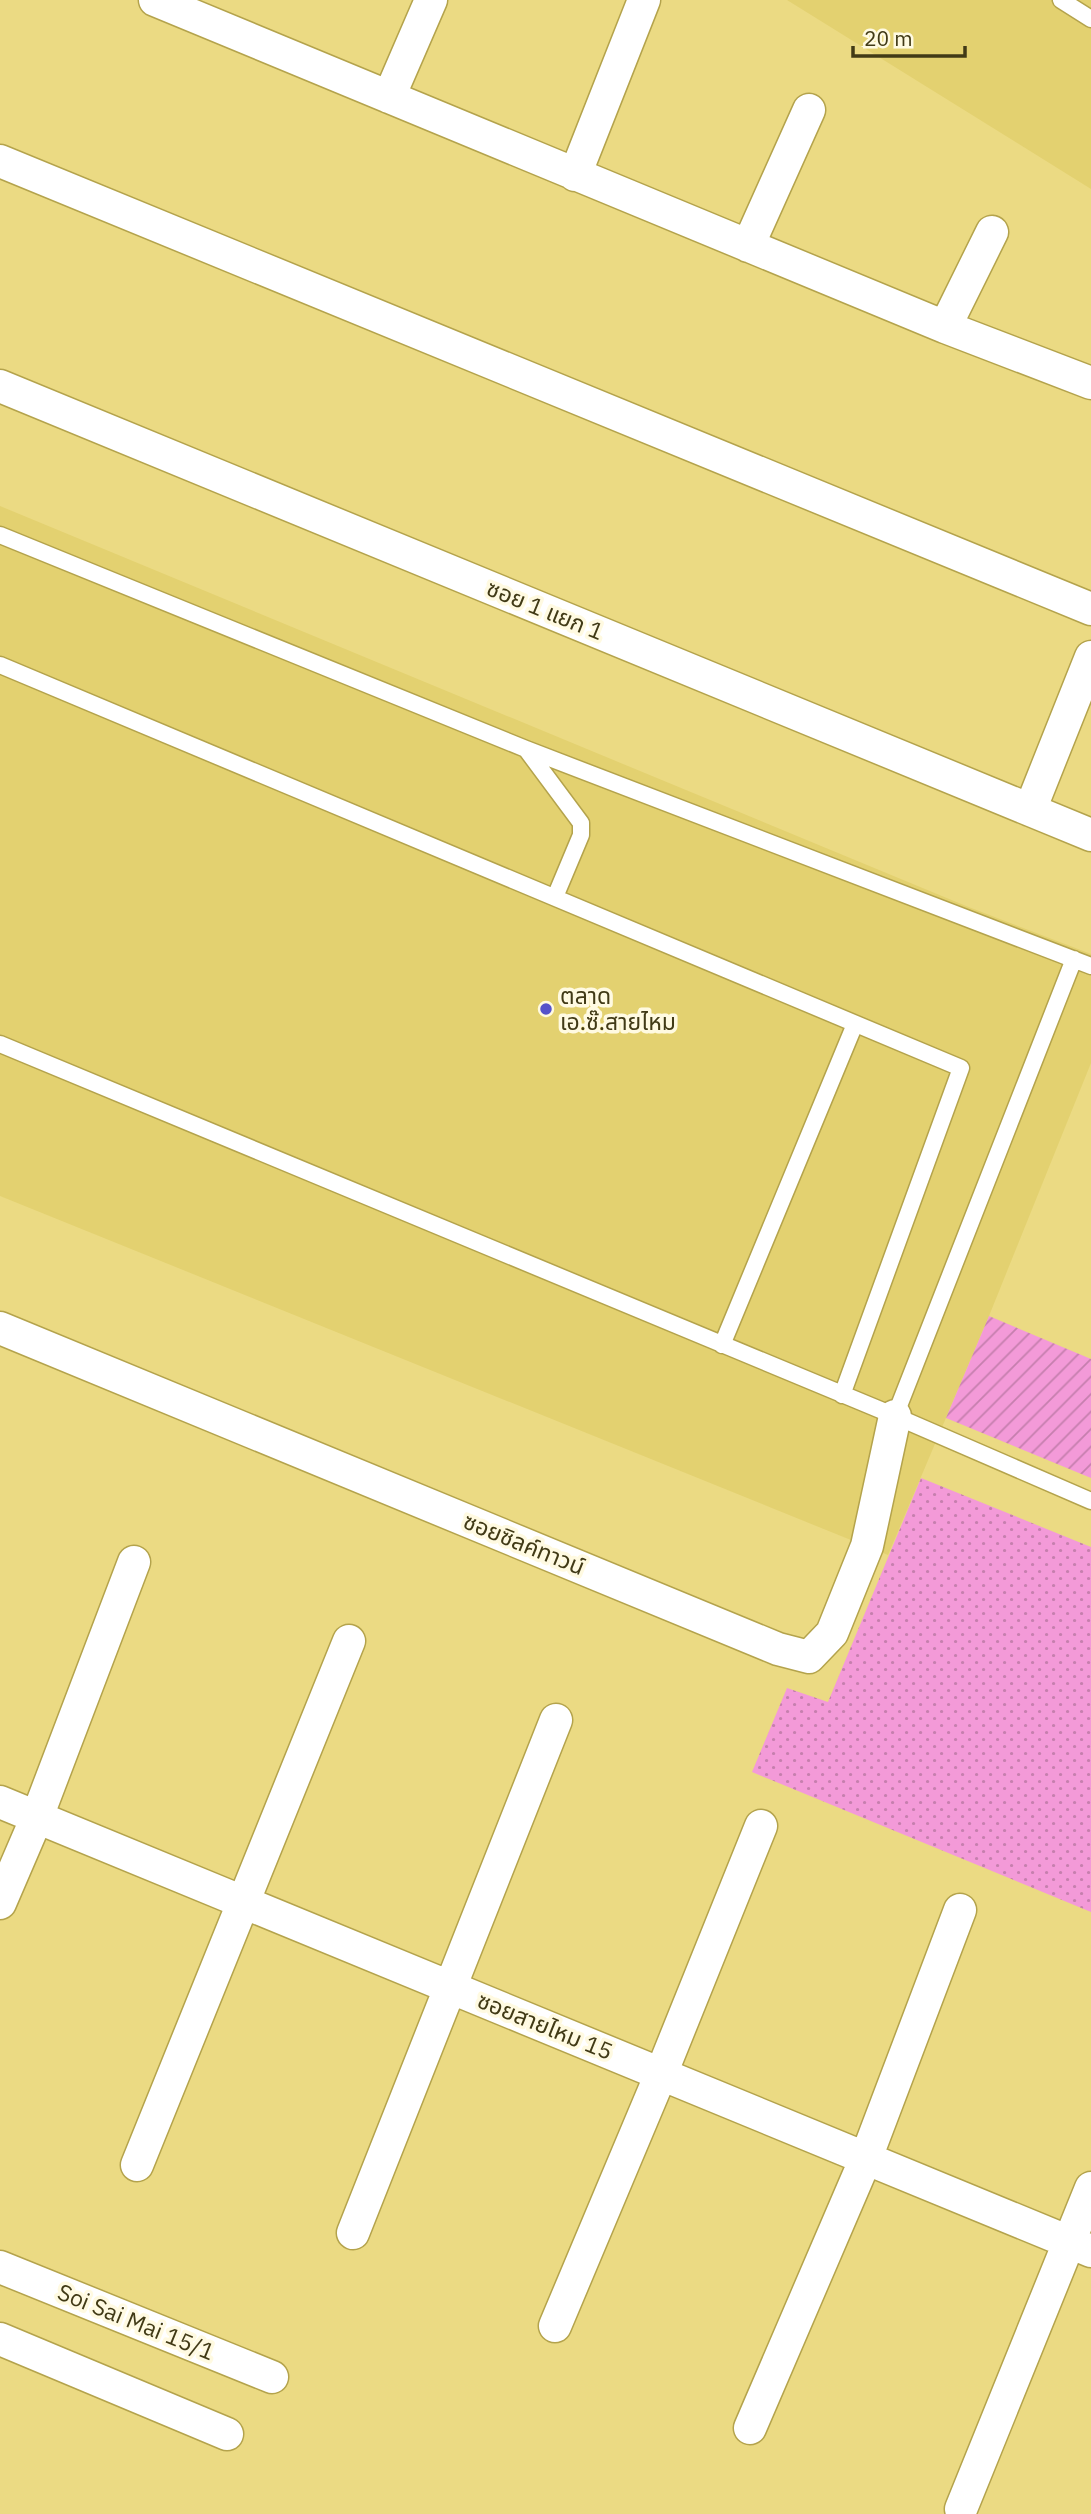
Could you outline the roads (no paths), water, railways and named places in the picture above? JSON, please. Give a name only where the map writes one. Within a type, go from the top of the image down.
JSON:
[{"type":"street","points":[[155,0],[207,10],[389,97],[944,327],[1091,383]]},
{"type":"street","points":[[389,97],[431,0]]},
{"type":"street","points":[[575,175],[644,0]]},
{"type":"street","points":[[748,246],[810,110]]},
{"type":"street","points":[[0,161],[1091,609]]},
{"type":"street","points":[[944,327],[992,232]]},
{"type":"street","name":"ซอย 1 แยก 1","points":[[0,386],[1091,835]]},
{"type":"street","points":[[1030,810],[1091,657]]},
{"type":"street","name":"ซอยซิลค์ทาวน์","points":[[0,1328],[778,1649],[809,1657],[832,1633],[867,1546],[895,1416]]},
{"type":"street","points":[[0,1903],[37,1817],[134,1562]]},
{"type":"street","points":[[136,2165],[349,1641]]},
{"type":"street","points":[[354,2233],[556,1720]]},
{"type":"street","name":"ซอยสายไหม 15","points":[[0,1802],[1081,2246]]},
{"type":"street","points":[[555,2326],[761,1826]]},
{"type":"street","points":[[750,2428],[866,2158],[960,1910]]},
{"type":"street","points":[[961,2509],[1081,2246],[1091,2188]]},
{"type":"street","name":"Soi Sai Mai 15/1","points":[[0,2267],[272,2377]]},
{"type":"street","points":[[0,2339],[227,2434]]},
{"type":"lane","points":[[1061,0],[1091,19]]},
{"type":"lane","points":[[0,534],[526,749],[1091,966]]},
{"type":"lane","points":[[0,666],[961,1068],[842,1395]]},
{"type":"lane","points":[[526,749],[581,823],[581,835],[555,897]]},
{"type":"lane","points":[[895,1416],[1073,959]]},
{"type":"lane","points":[[722,1345],[855,1024]]},
{"type":"lane","points":[[0,1044],[895,1416],[1091,1501]]},
{"type":"place","name":"ตลาด เอ.ซ๊.สายไหม","points":[[546,1009]]}]
